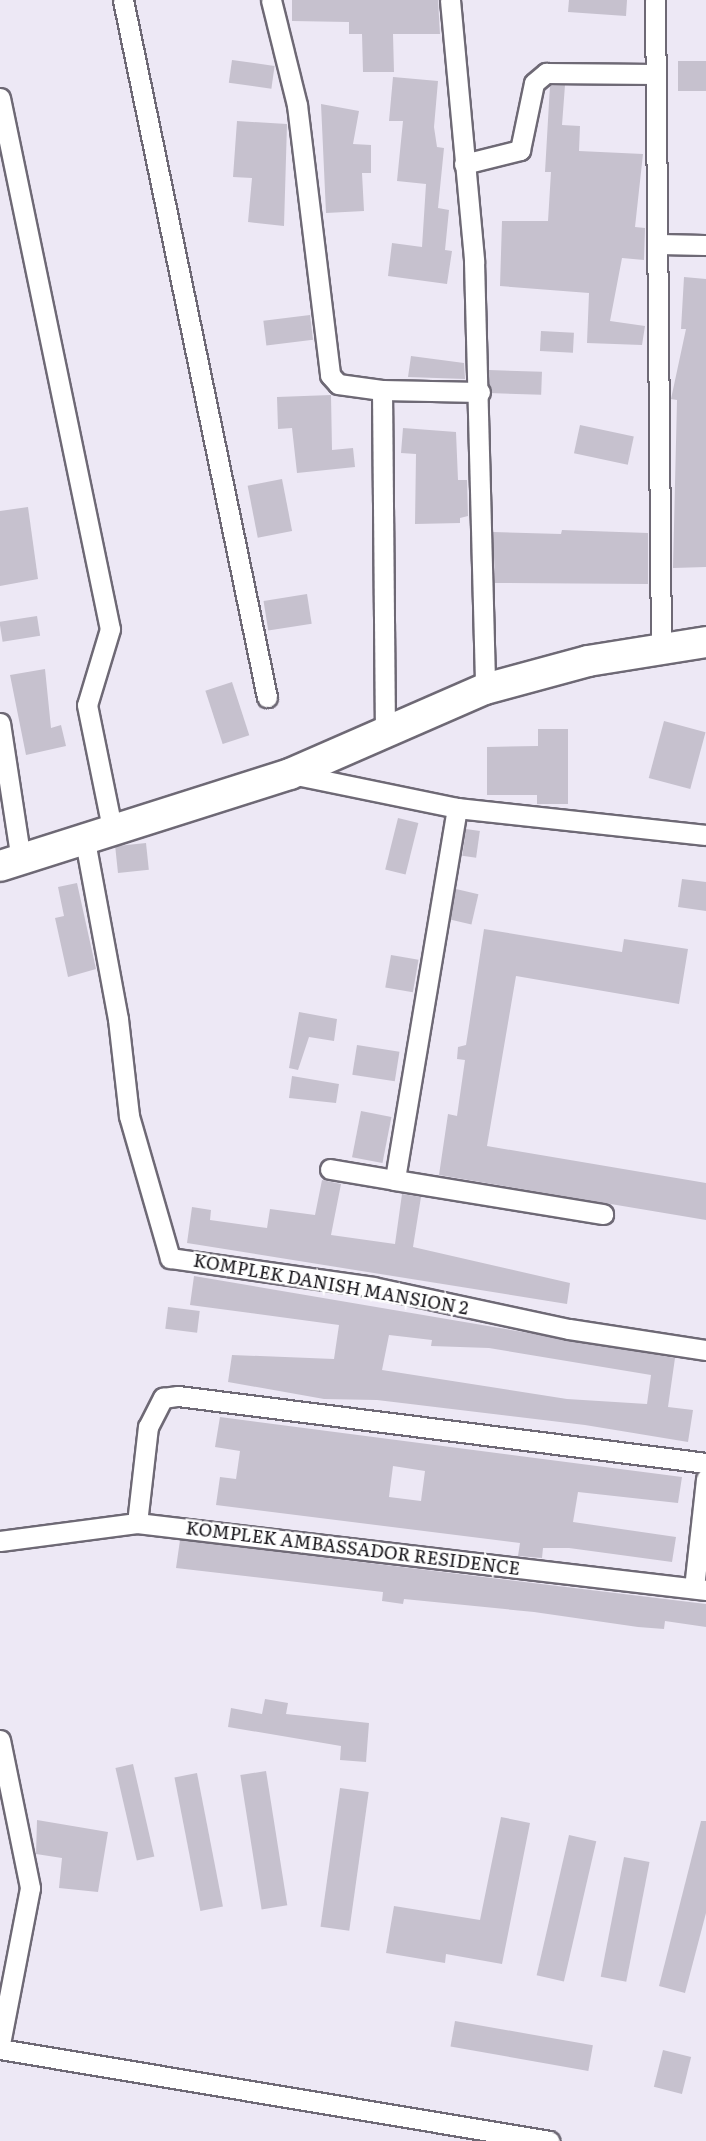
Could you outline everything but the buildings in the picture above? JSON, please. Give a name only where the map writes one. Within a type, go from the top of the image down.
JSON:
[{"type":"main road","points":[[11,863],[290,774],[385,735],[485,689],[587,661],[706,642]]},
{"type":"street","points":[[123,0],[267,697]]},
{"type":"street","points":[[271,0],[297,105],[330,374],[338,384],[382,390],[480,391]]},
{"type":"street","points":[[450,0],[480,391],[485,689]]},
{"type":"street","points":[[655,0],[661,649]]},
{"type":"street","points":[[464,164],[520,150],[534,83],[546,73],[655,74]]},
{"type":"street","points":[[0,98],[110,629],[87,705],[99,837]]},
{"type":"street","points":[[658,244],[706,245]]},
{"type":"street","points":[[382,390],[385,735]]},
{"type":"street","points":[[0,723],[11,863]]},
{"type":"street","points":[[290,774],[457,808],[706,835]]},
{"type":"street","points":[[395,1180],[457,808]]},
{"type":"street","name":"KOMPLEK DANISH MANSION 2","points":[[99,837],[129,1116],[170,1258],[373,1287],[569,1329],[706,1350]]},
{"type":"street","points":[[330,1169],[603,1214]]},
{"type":"street","points":[[137,1523],[148,1427],[163,1398],[177,1396],[706,1464]]},
{"type":"street","points":[[700,1589],[706,1479]]},
{"type":"street","name":"KOMPLEK AMBASSADOR RESIDENCE","points":[[0,1541],[137,1523],[700,1589]]},
{"type":"street","points":[[0,1740],[30,1888],[0,2046],[549,2141]]}]
